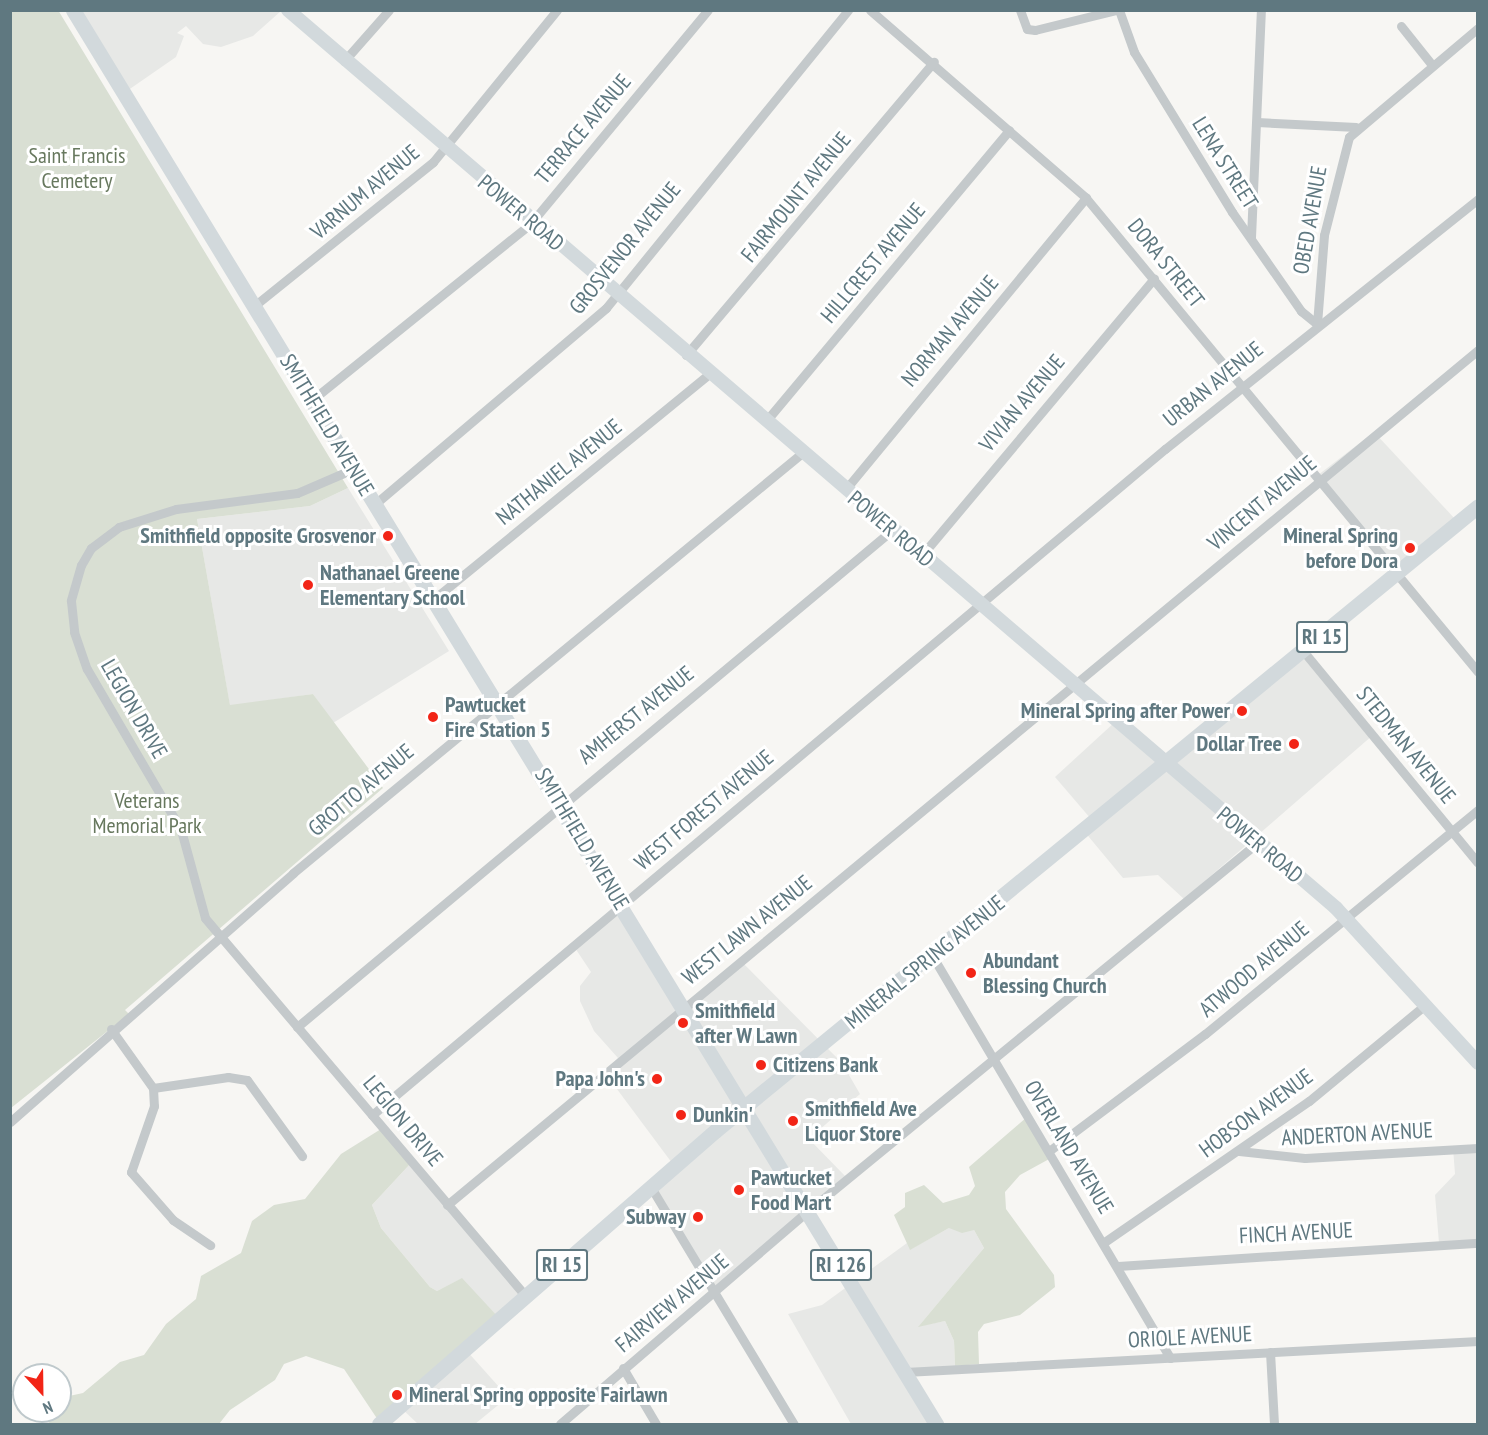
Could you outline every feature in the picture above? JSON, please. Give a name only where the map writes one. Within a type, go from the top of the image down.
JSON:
[{"type":"main road","name":"SMITHFIELD AVENUE","points":[[73,10],[622,904],[936,1425]]},
{"type":"main road","name":"POWER ROAD","points":[[288,10],[344,62],[531,223],[766,421],[1345,918],[1478,1063]]},
{"type":"main road","name":"MINERAL SPRING AVENUE","points":[[380,1425],[525,1295],[652,1189],[745,1106],[933,957],[1478,506]]},
{"type":"street","points":[[344,62],[389,10]]},
{"type":"street","name":"VARNUM AVENUE","points":[[254,306],[418,176],[557,10]]},
{"type":"street","name":"TERRACE AVENUE","points":[[312,400],[531,223],[708,10]]},
{"type":"street","name":"GROSVENOR AVENUE","points":[[375,504],[577,335],[616,293],[848,10]]},
{"type":"street","name":"DORA STREET","points":[[870,10],[934,62],[1086,198],[1478,672]]},
{"type":"street","points":[[1020,10],[1027,29],[1118,10]]},
{"type":"street","name":"LENA STREET","points":[[1118,10],[1134,52],[1251,237],[1301,311],[1317,324]]},
{"type":"street","points":[[1251,237],[1261,10]]},
{"type":"street","points":[[1401,26],[1432,65]]},
{"type":"street","points":[[1257,122],[1356,126],[1478,28]]},
{"type":"street","name":"FAIRMOUNT AVENUE","points":[[686,355],[934,62]]},
{"type":"street","name":"OBED AVENUE","points":[[1317,324],[1330,199],[1356,126]]},
{"type":"street","name":"HILLCREST AVENUE","points":[[766,421],[1010,130]]},
{"type":"street","name":"NORMAN AVENUE","points":[[845,490],[1086,198]]},
{"type":"street","name":"URBAN AVENUE","points":[[979,605],[1317,324],[1478,199]]},
{"type":"street","name":"VIVIAN AVENUE","points":[[922,555],[1154,279]]},
{"type":"street","name":"VINCENT AVENUE","points":[[1072,686],[1478,350]]},
{"type":"street","name":"NATHANIEL AVENUE","points":[[434,599],[709,374]]},
{"type":"street","name":"GROTTO AVENUE","points":[[10,1122],[111,1029],[218,938],[498,703],[802,453]]},
{"type":"street","name":"LEGION DRIVE","points":[[353,469],[297,493],[176,509],[119,527],[91,548],[75,582],[72,622],[83,660],[171,810],[186,845],[200,908],[218,938],[297,1027],[525,1295]]},
{"type":"street","name":"AMHERST AVENUE","points":[[297,1027],[560,803],[892,530]]},
{"type":"street","name":"WEST FOREST AVENUE","points":[[372,1115],[979,605]]},
{"type":"street","name":"STEDMAN AVENUE","points":[[1304,652],[1478,863]]},
{"type":"street","name":"WEST LAWN AVENUE","points":[[447,1205],[1072,686]]},
{"type":"street","name":"ATWOOD AVENUE","points":[[1049,1151],[1205,1034],[1478,810]]},
{"type":"street","name":"FAIRVIEW AVENUE","points":[[560,1425],[623,1368],[716,1294],[808,1211],[1257,843]]},
{"type":"street","name":"OVERLAND AVENUE","points":[[933,957],[1118,1266],[1170,1358]]},
{"type":"street","name":"HOBSON AVENUE","points":[[1104,1243],[1309,1101],[1425,1005]]},
{"type":"street","points":[[111,1029],[153,1088],[154,1106],[131,1172],[172,1220],[210,1245]]},
{"type":"street","points":[[153,1088],[228,1077],[247,1080],[302,1156]]},
{"type":"street","name":"ANDERTON AVENUE","points":[[1239,1150],[1305,1158],[1478,1148]]},
{"type":"street","points":[[652,1189],[794,1425]]},
{"type":"street","name":"FINCH AVENUE","points":[[1118,1266],[1478,1244]]},
{"type":"street","name":"ORIOLE AVENUE","points":[[905,1372],[1478,1341]]},
{"type":"street","points":[[1270,1352],[1274,1425]]},
{"type":"street","points":[[623,1368],[656,1425]]},
{"type":"shaded area","points":[[72,11],[281,11],[253,36],[221,47],[203,44],[186,26],[177,33],[184,36],[176,57],[124,93]]},
{"type":"shaded area","points":[[1374,432],[1456,520],[1396,571],[1318,475]]},
{"type":"shaded area","name":"Nathanael Greene Elementary School","points":[[348,488],[449,651],[333,723],[313,694],[230,706],[197,519],[310,506]]},
{"type":"shaded area","points":[[1301,650],[1373,735],[1184,899],[1158,875],[1123,878],[1084,831],[1091,819],[1055,777],[1115,722],[1162,761]]},
{"type":"shaded area","points":[[614,908],[684,1004],[739,959],[842,1063],[860,1094],[809,1139],[846,1177],[717,1289],[652,1191],[675,1167],[605,1073],[618,1058],[594,1031],[580,1001],[580,986],[591,972],[573,945]]},
{"type":"shaded area","points":[[1477,1145],[1477,1242],[1439,1243],[1435,1195],[1455,1174],[1453,1148]]},
{"type":"shaded area","points":[[411,1163],[525,1296],[500,1319],[461,1279],[437,1291],[430,1287],[381,1228],[372,1205]]},
{"type":"shaded area","points":[[949,1228],[974,1230],[984,1248],[919,1326],[945,1321],[954,1341],[955,1366],[905,1369],[935,1424],[851,1424],[788,1314],[822,1305],[907,1243],[911,1249]]},
{"type":"shaded area","points":[[466,1350],[508,1397],[475,1424],[418,1424],[401,1408]]},
{"type":"green space","name":"Veterans Memorial Park","points":[[58,10],[348,488],[310,506],[197,519],[230,705],[313,694],[383,788],[125,1010],[129,1014],[11,1108],[10,11]]},
{"type":"green space","points":[[1027,1117],[1051,1158],[1020,1175],[1005,1192],[1006,1209],[1054,1275],[1055,1287],[1020,1315],[984,1324],[978,1332],[979,1364],[955,1366],[954,1341],[945,1321],[918,1327],[984,1248],[974,1230],[962,1233],[949,1228],[910,1250],[894,1215],[905,1207],[905,1193],[924,1185],[943,1203],[969,1195],[975,1186],[969,1167]]},
{"type":"green space","points":[[381,1129],[411,1163],[372,1205],[381,1228],[430,1287],[437,1291],[462,1278],[500,1319],[380,1423],[344,1369],[306,1356],[284,1364],[275,1380],[230,1410],[219,1424],[49,1424],[72,1423],[72,1395],[83,1393],[120,1362],[144,1355],[166,1324],[196,1299],[201,1276],[241,1253],[252,1221],[274,1205],[305,1199],[341,1154]]},
{"type":"place","name":"Smithfield opposite Grosvenor","points":[[388,536]]},
{"type":"place","name":"Mineral Spring before Dora","points":[[1410,548]]},
{"type":"place","name":"Nathanael Greene Elementary School","points":[[308,585]]},
{"type":"place","name":"Mineral Spring after Power","points":[[1242,711]]},
{"type":"place","name":"Pawtucket Fire Station 5","points":[[433,717]]},
{"type":"place","name":"Dollar Tree","points":[[1294,744]]},
{"type":"place","name":"Abundant Blessing Church","points":[[971,973]]},
{"type":"place","name":"Smithfield after W Lawn","points":[[683,1023]]},
{"type":"place","name":"Citizens Bank","points":[[761,1065]]},
{"type":"place","name":"Papa John's","points":[[657,1079]]},
{"type":"place","name":"Dunkin'","points":[[681,1115]]},
{"type":"place","name":"Smithfield Ave Liquor Store","points":[[793,1121]]},
{"type":"place","name":"Pawtucket Food Mart","points":[[739,1190]]},
{"type":"place","name":"Subway","points":[[698,1217]]},
{"type":"place","name":"Mineral Spring opposite Fairlawn","points":[[397,1395]]},
{"type":"park label","name":"Saint Francis Cemetery","points":[[77,168]]}]
